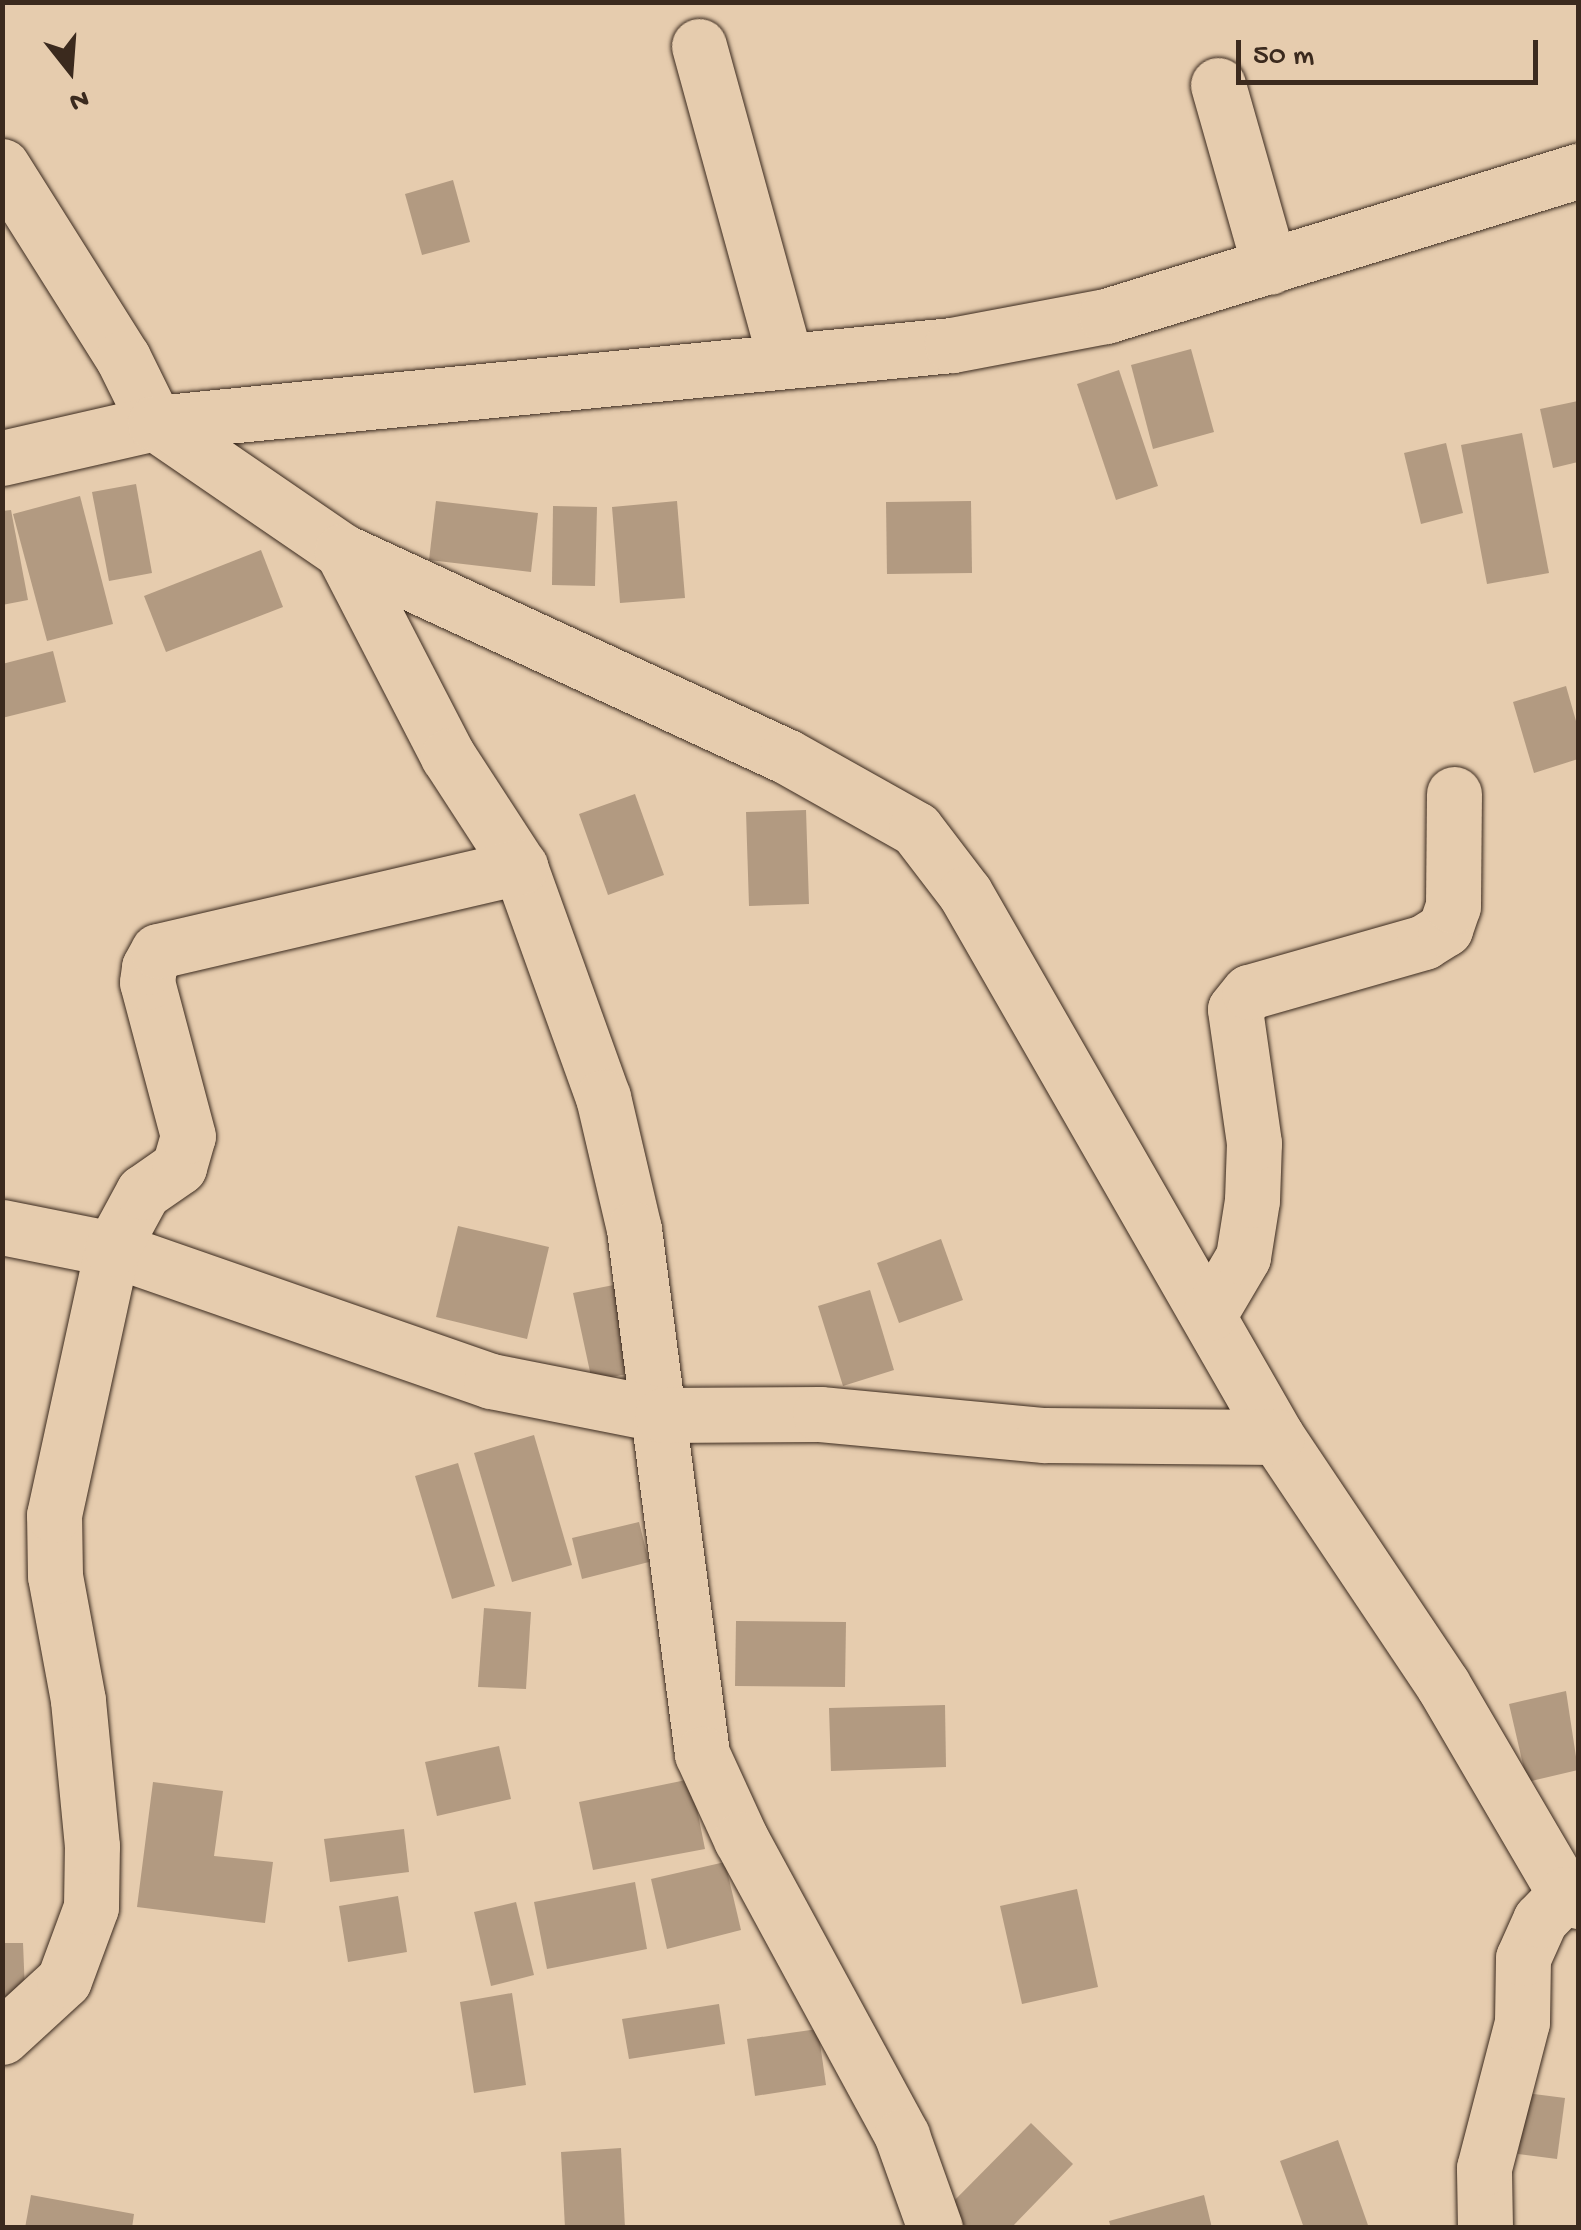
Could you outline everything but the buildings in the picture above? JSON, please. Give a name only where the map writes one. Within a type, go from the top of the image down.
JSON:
[{"type":"street","points":[[699,46],[785,358]]},
{"type":"street","points":[[1218,86],[1270,267]]},
{"type":"street","points":[[2,166],[122,358],[155,423],[342,551],[786,756],[916,829],[965,892],[1278,1436],[1443,1686],[1571,1898],[1540,1920],[1524,1958],[1522,2022],[1484,2168],[1485,2228]]},
{"type":"street","points":[[2,458],[155,423],[785,358],[952,345],[1106,316],[1578,170]]},
{"type":"street","points":[[342,551],[448,756],[520,868],[603,1098],[634,1228],[662,1415],[686,1668],[702,1754],[741,1839],[902,2136],[935,2228]]},
{"type":"street","points":[[1210,1313],[1243,1257],[1252,1200],[1254,1143],[1234,1009],[1249,992],[1424,942],[1445,929],[1453,906],[1454,794]]},
{"type":"street","points":[[2,2037],[64,1980],[91,1906],[90,1828],[78,1700],[55,1576],[54,1515],[112,1250],[143,1192],[179,1168],[188,1136],[147,982],[158,951],[520,868]]},
{"type":"street","points":[[2,1227],[112,1250],[490,1381],[662,1415],[820,1414],[1044,1435],[1278,1436]]}]
